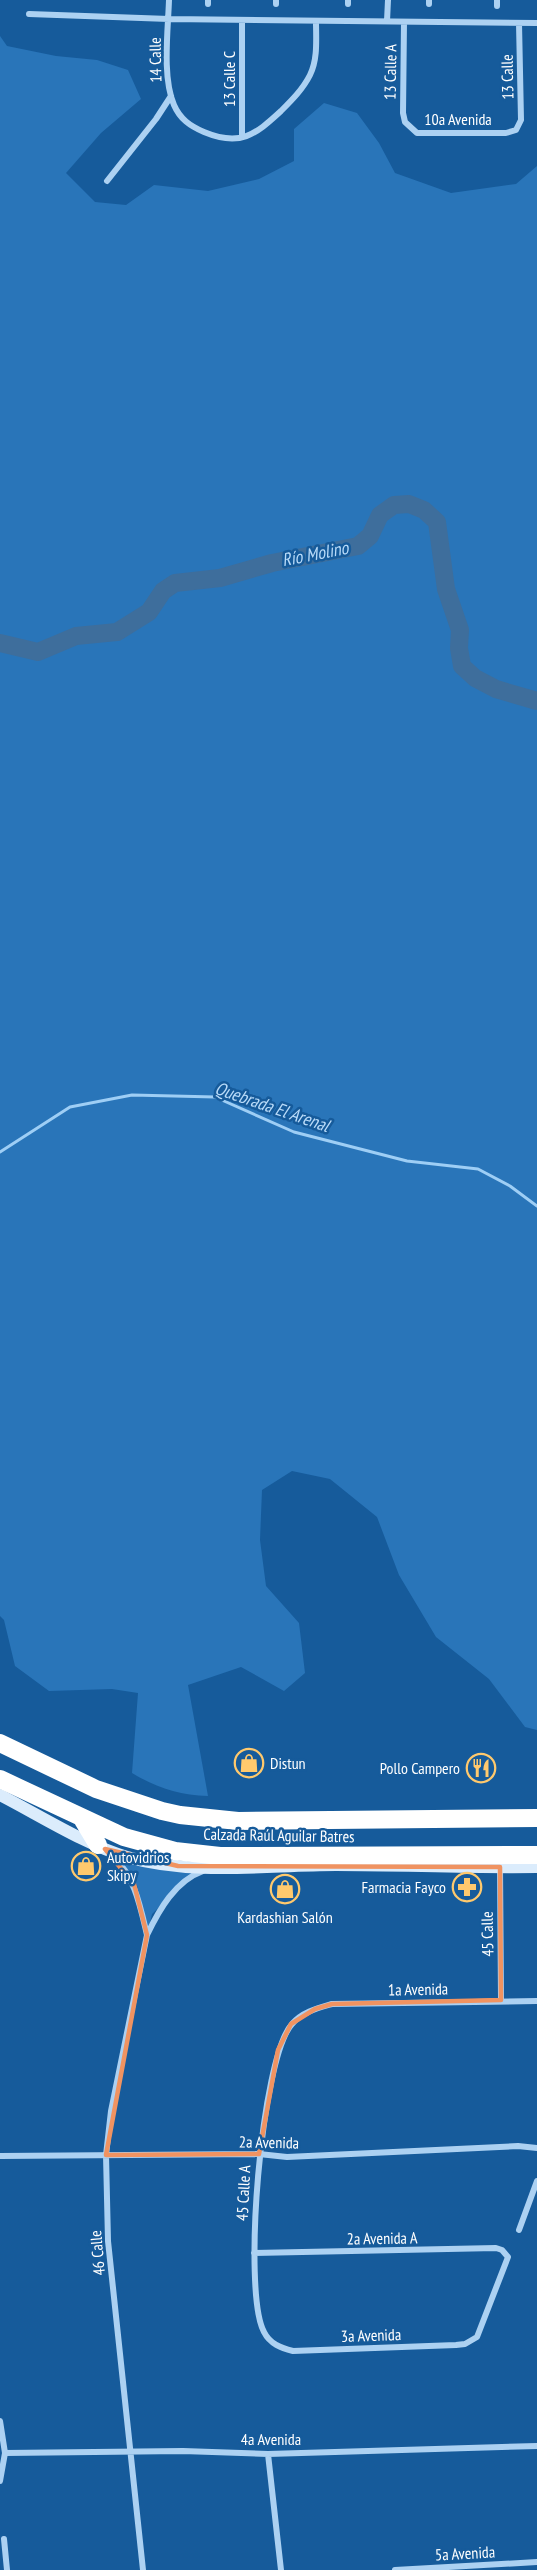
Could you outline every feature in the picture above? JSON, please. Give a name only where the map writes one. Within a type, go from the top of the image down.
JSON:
[{"type":"highway","name":"Calzada Raúl Aguilar Batres","points":[[0,1743],[96,1789],[180,1815],[238,1821],[537,1818]]},
{"type":"highway","name":"Calzada Raúl Aguilar Batres","points":[[0,1779],[83,1820],[124,1837],[175,1851],[220,1856],[537,1855]]},
{"type":"highway","points":[[83,1820],[101,1847]]},
{"type":"street","name":"14 Calle","points":[[169,0],[168,79],[171,96],[181,118],[187,124],[213,136],[242,137]]},
{"type":"street","points":[[387,21],[388,0]]},
{"type":"street","points":[[29,14],[169,19],[537,23]]},
{"type":"street","name":"13 Calle C","points":[[242,20],[242,137]]},
{"type":"street","points":[[242,137],[261,130],[291,102],[306,81],[313,67],[316,21]]},
{"type":"street","name":"13 Calle A","points":[[404,22],[403,104],[405,122]]},
{"type":"street","name":"13 Calle","points":[[516,130],[521,120],[519,23]]},
{"type":"street","points":[[107,181],[156,119],[171,96]]},
{"type":"street","name":"10a Avenida","points":[[405,122],[417,133],[506,133],[516,130]]},
{"type":"street","points":[[0,1795],[101,1847],[160,1864],[218,1867],[337,1865],[537,1867]]},
{"type":"street","name":"46 Calle","points":[[101,1847],[127,1871],[134,1884],[147,1935]]},
{"type":"street","name":"46 Calle","points":[[143,2570],[108,2241],[106,2155],[111,2111],[147,1935],[156,1916],[178,1887],[196,1874],[218,1867]]},
{"type":"street","name":"45 Calle","points":[[500,1867],[501,2000]]},
{"type":"street","name":"1a Avenida","points":[[302,2015],[332,2004],[537,2001]]},
{"type":"street","name":"45 Calle A","points":[[272,2343],[264,2333],[259,2319],[254,2253],[259,2154],[278,2050],[291,2024],[302,2015]]},
{"type":"street","name":"2a Avenida","points":[[0,2156],[259,2154],[287,2157],[537,2148]]},
{"type":"street","points":[[519,2230],[537,2181]]},
{"type":"street","name":"2a Avenida A","points":[[254,2253],[496,2248],[502,2250],[508,2257],[481,2332],[472,2342]]},
{"type":"street","name":"3a Avenida","points":[[272,2343],[293,2351],[456,2345],[472,2342]]},
{"type":"street","points":[[0,2421],[4,2453],[0,2481]]},
{"type":"street","name":"4a Avenida","points":[[4,2453],[183,2451],[268,2454],[537,2446]]},
{"type":"street","points":[[268,2454],[281,2570]]},
{"type":"street","points":[[4,2539],[7,2570]]},
{"type":"street","name":"5a Avenida","points":[[395,2570],[537,2562]]},
{"type":"highlighted area","points":[[105,1849],[178,1866],[500,1867],[501,2000],[332,2004],[315,2009],[291,2024],[278,2050],[259,2154],[106,2155],[147,1935],[134,1884]]},
{"type":"shaded area","points":[[0,36],[7,46],[56,56],[97,60],[128,70],[141,99],[101,133],[66,173],[95,202],[126,205],[154,185],[208,191],[259,179],[294,161],[294,129],[324,103],[357,113],[379,143],[395,173],[451,193],[516,184],[537,166],[537,1730],[525,1727],[489,1679],[436,1637],[399,1575],[377,1517],[330,1479],[292,1471],[262,1490],[260,1540],[266,1586],[299,1623],[305,1673],[284,1691],[241,1667],[188,1685],[208,1796],[168,1790],[132,1773],[138,1693],[112,1689],[49,1691],[15,1666],[4,1620],[0,1616]]},
{"type":"shaded area","points":[[120,1860],[197,1871],[152,1914],[147,1935],[137,1885]]},
{"type":"waterway","name":"Río Molino","points":[[0,643],[38,652],[76,636],[117,632],[149,612],[163,591],[175,583],[220,578],[272,563],[358,546],[370,536],[380,515],[394,505],[409,504],[424,510],[437,522],[446,589],[460,630],[459,648],[462,666],[475,678],[496,689],[537,701]]},
{"type":"waterway","name":"Quebrada El Arenal","points":[[0,1152],[70,1107],[132,1095],[215,1097],[294,1132],[407,1161],[478,1169],[510,1186],[537,1206]]},
{"type":"place","name":"Distun","points":[[249,1763]]},
{"type":"place","name":"Pollo Campero","points":[[481,1768]]},
{"type":"place","name":"Autovidrios Skipy","points":[[86,1866]]},
{"type":"place","name":"Farmacia Fayco","points":[[467,1887]]},
{"type":"place","name":"Kardashian Salón","points":[[285,1889]]}]
